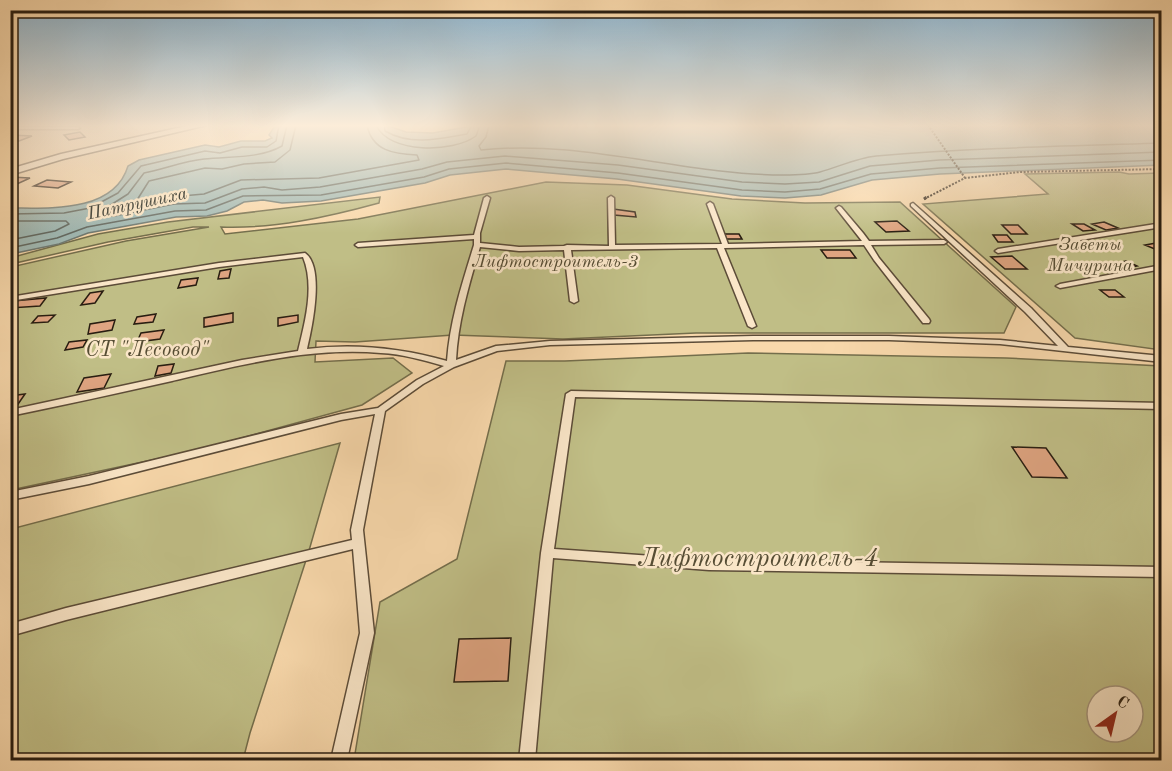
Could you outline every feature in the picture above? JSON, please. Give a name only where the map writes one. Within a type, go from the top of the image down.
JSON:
[{"type":"street","points":[[10,172],[47,161]]},
{"type":"lane","points":[[451,365],[453,335],[487,198]]},
{"type":"lane","points":[[611,198],[612,247]]},
{"type":"lane","points":[[710,204],[752,326]]},
{"type":"lane","points":[[913,205],[1028,310],[1064,347]]},
{"type":"lane","points":[[839,208],[926,321]]},
{"type":"lane","points":[[998,251],[1161,225]]},
{"type":"lane","points":[[1149,227],[1161,232]]},
{"type":"lane","points":[[358,245],[477,241],[519,249],[944,242]]},
{"type":"lane","points":[[567,248],[574,301]]},
{"type":"lane","points":[[10,299],[219,265],[305,255],[309,261],[311,298],[308,327],[302,352]]},
{"type":"lane","points":[[1060,286],[1161,267]]},
{"type":"lane","points":[[10,496],[88,480],[340,417],[381,410],[420,382],[451,365],[496,349],[549,343],[742,338],[889,338],[1000,342],[1161,359]]},
{"type":"lane","points":[[10,414],[254,360],[302,352],[388,349],[427,357],[451,365]]},
{"type":"lane","points":[[527,760],[548,553],[571,394],[1161,406]]},
{"type":"lane","points":[[339,760],[367,633],[357,530],[381,410]]},
{"type":"lane","points":[[10,630],[66,614],[358,543]]},
{"type":"lane","points":[[548,553],[709,565],[1161,572]]},
{"type":"path","points":[[953,161],[964,177]]},
{"type":"path","points":[[913,205],[964,177],[1020,172],[1161,169]]},
{"type":"green space","name":"Заветы Мичурина","points":[[1161,173],[1161,350],[1075,338],[923,204],[1048,194],[1025,174]]},
{"type":"green space","points":[[546,182],[627,185],[732,199],[805,203],[900,202],[1016,307],[1004,333],[696,333],[563,339],[453,335],[355,342],[316,341],[315,362],[393,358],[412,373],[362,405],[194,451],[11,490],[11,267],[126,241],[209,227],[193,227],[108,242],[11,264],[10,258],[98,234],[168,222],[380,197],[379,203],[321,217],[261,226],[221,227],[225,234],[358,219]]},
{"type":"green space","name":"Лифтостроитель-4","points":[[748,353],[1006,358],[1161,366],[1161,760],[354,760],[380,602],[457,559],[506,361],[565,361]]},
{"type":"green space","points":[[340,443],[308,554],[243,760],[11,760],[11,529]]},
{"type":"water","name":"Патрушиха","points":[[137,161],[1162,161],[1162,165],[940,174],[872,180],[821,195],[785,198],[741,196],[617,179],[506,169],[450,175],[425,183],[321,201],[244,202],[227,211],[207,216],[176,217],[88,233],[59,244],[11,254],[11,208],[61,207],[95,200],[109,192],[121,181],[128,166]]},
{"type":"building","points":[[10,177],[30,178],[17,184],[10,184]]},
{"type":"building","points":[[47,180],[71,182],[58,188],[34,186]]},
{"type":"building","points":[[613,209],[635,212],[636,217],[614,215]]},
{"type":"building","points":[[897,221],[909,231],[886,232],[875,222]]},
{"type":"building","points":[[1104,222],[1118,228],[1106,230],[1092,224]]},
{"type":"building","points":[[1072,224],[1084,224],[1095,230],[1083,231]]},
{"type":"building","points":[[1002,225],[1018,225],[1027,234],[1011,234]]},
{"type":"building","points":[[723,234],[739,234],[742,239],[725,239]]},
{"type":"building","points":[[993,235],[1007,235],[1013,242],[998,242]]},
{"type":"building","points":[[1162,242],[1162,252],[1145,245]]},
{"type":"building","points":[[821,250],[850,250],[856,258],[827,258]]},
{"type":"building","points":[[1012,256],[1027,269],[1005,269],[991,257]]},
{"type":"building","points":[[1126,261],[1137,266],[1123,269],[1112,264]]},
{"type":"building","points":[[231,269],[229,278],[218,279],[220,271]]},
{"type":"building","points":[[198,278],[196,285],[178,288],[181,280]]},
{"type":"building","points":[[1100,290],[1115,290],[1124,297],[1109,297]]},
{"type":"building","points":[[103,291],[95,303],[81,305],[90,293]]},
{"type":"building","points":[[46,298],[40,306],[10,308],[13,301]]},
{"type":"building","points":[[233,313],[233,322],[204,327],[204,318]]},
{"type":"building","points":[[156,314],[153,322],[134,324],[137,317]]},
{"type":"building","points":[[55,315],[48,322],[32,323],[38,316]]},
{"type":"building","points":[[298,315],[298,322],[278,326],[278,318]]},
{"type":"building","points":[[115,320],[112,330],[88,334],[90,324]]},
{"type":"building","points":[[164,330],[160,339],[137,342],[141,333]]},
{"type":"building","points":[[87,340],[83,347],[65,350],[69,342]]},
{"type":"building","points":[[174,364],[171,373],[155,376],[158,366]]},
{"type":"building","points":[[111,374],[104,388],[77,392],[84,378]]},
{"type":"building","points":[[25,394],[16,407],[10,408],[10,396]]},
{"type":"building","points":[[1012,447],[1046,448],[1067,478],[1032,477]]},
{"type":"building","points":[[511,638],[508,681],[454,682],[459,639]]},
{"type":"park label","name":"Лифтостроитель-3","points":[[555,261]]},
{"type":"park label","name":"СТ \"Лесовод\"","points":[[147,349]]}]
